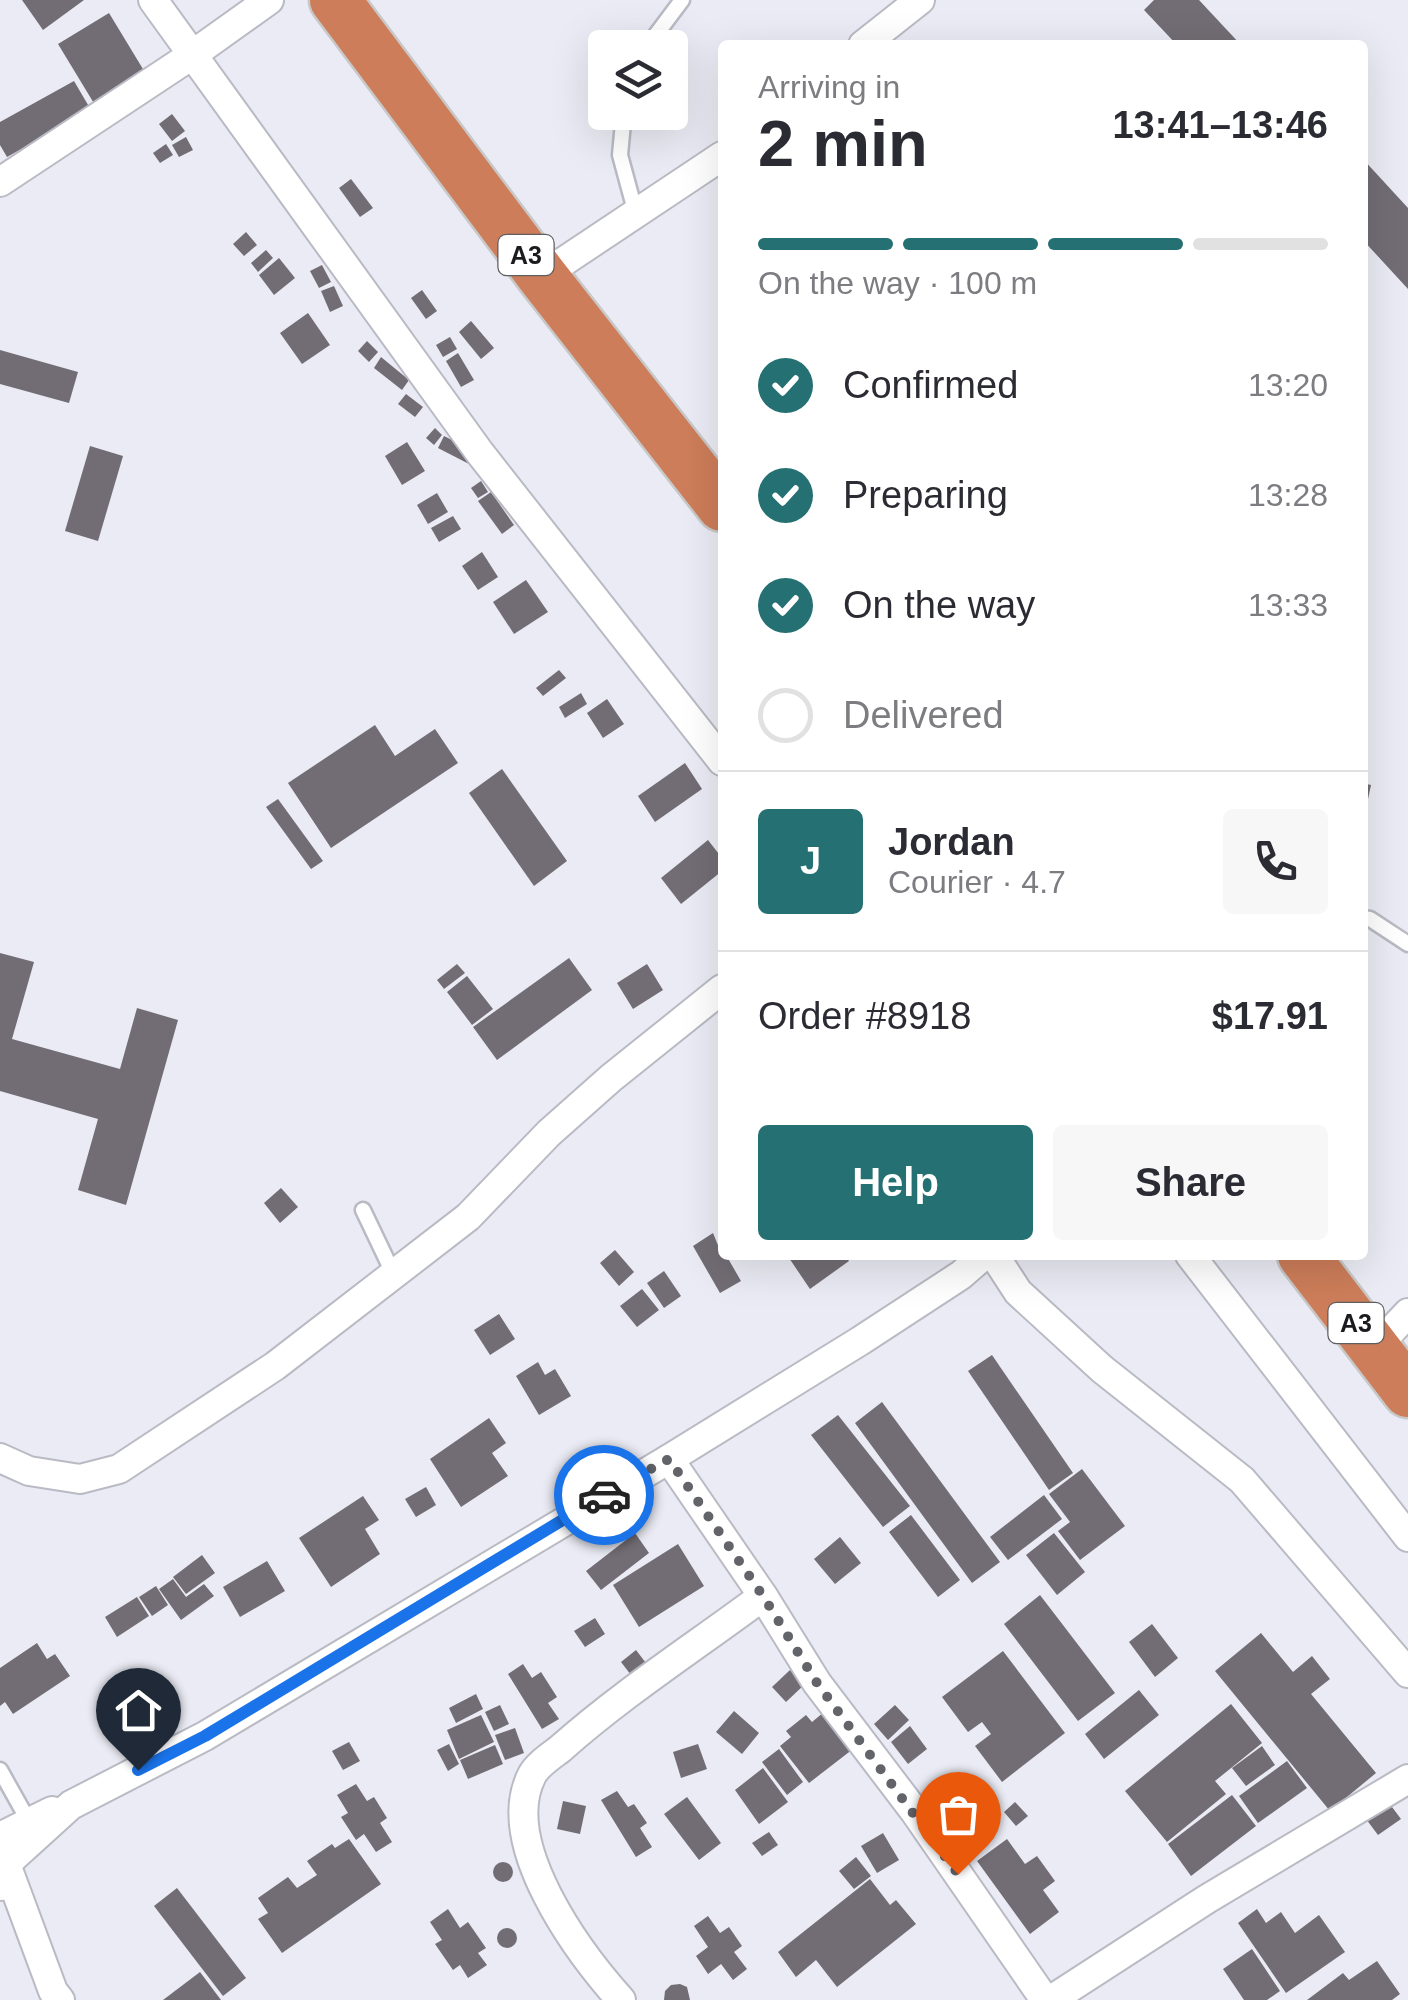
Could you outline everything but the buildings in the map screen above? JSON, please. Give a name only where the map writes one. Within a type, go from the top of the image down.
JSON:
[{"type":"highway","name":"A3","points":[[335,0],[542,276],[718,501]]},
{"type":"highway","name":"A3","points":[[1308,1260],[1408,1392]]},
{"type":"street","points":[[153,0],[480,453],[718,756]]},
{"type":"street","points":[[0,182],[269,0]]},
{"type":"street","points":[[869,40],[920,0]]},
{"type":"street","points":[[542,276],[718,159]]},
{"type":"street","points":[[0,1458],[29,1472],[80,1479],[119,1469],[275,1366],[394,1276],[468,1217],[549,1134],[611,1078],[718,992]]},
{"type":"street","points":[[2,1862],[28,1820],[71,1804],[205,1736],[669,1459],[860,1341],[978,1260]]},
{"type":"street","points":[[997,1260],[1018,1292],[1102,1369],[1242,1480],[1408,1673]]},
{"type":"street","points":[[1194,1260],[1408,1537]]},
{"type":"street","points":[[1374,1348],[1408,1312]]},
{"type":"street","points":[[669,1459],[817,1683],[1048,2000],[1408,1778]]},
{"type":"street","points":[[621,2000],[591,1966],[549,1904],[522,1812],[532,1773],[574,1736],[763,1596]]},
{"type":"street","points":[[2,1862],[71,1804]]},
{"type":"street","points":[[2,1862],[60,2000]]},
{"type":"lane","points":[[660,30],[682,0]]},
{"type":"lane","points":[[622,130],[620,154],[636,214]]},
{"type":"lane","points":[[1368,919],[1408,944]]},
{"type":"lane","points":[[364,1210],[394,1276]]},
{"type":"lane","points":[[0,1770],[28,1820]]},
{"type":"way so far","points":[[604,1495],[669,1459],[817,1683],[958,1874]]},
{"type":"route","points":[[138,1770],[205,1736],[604,1495]]}]
